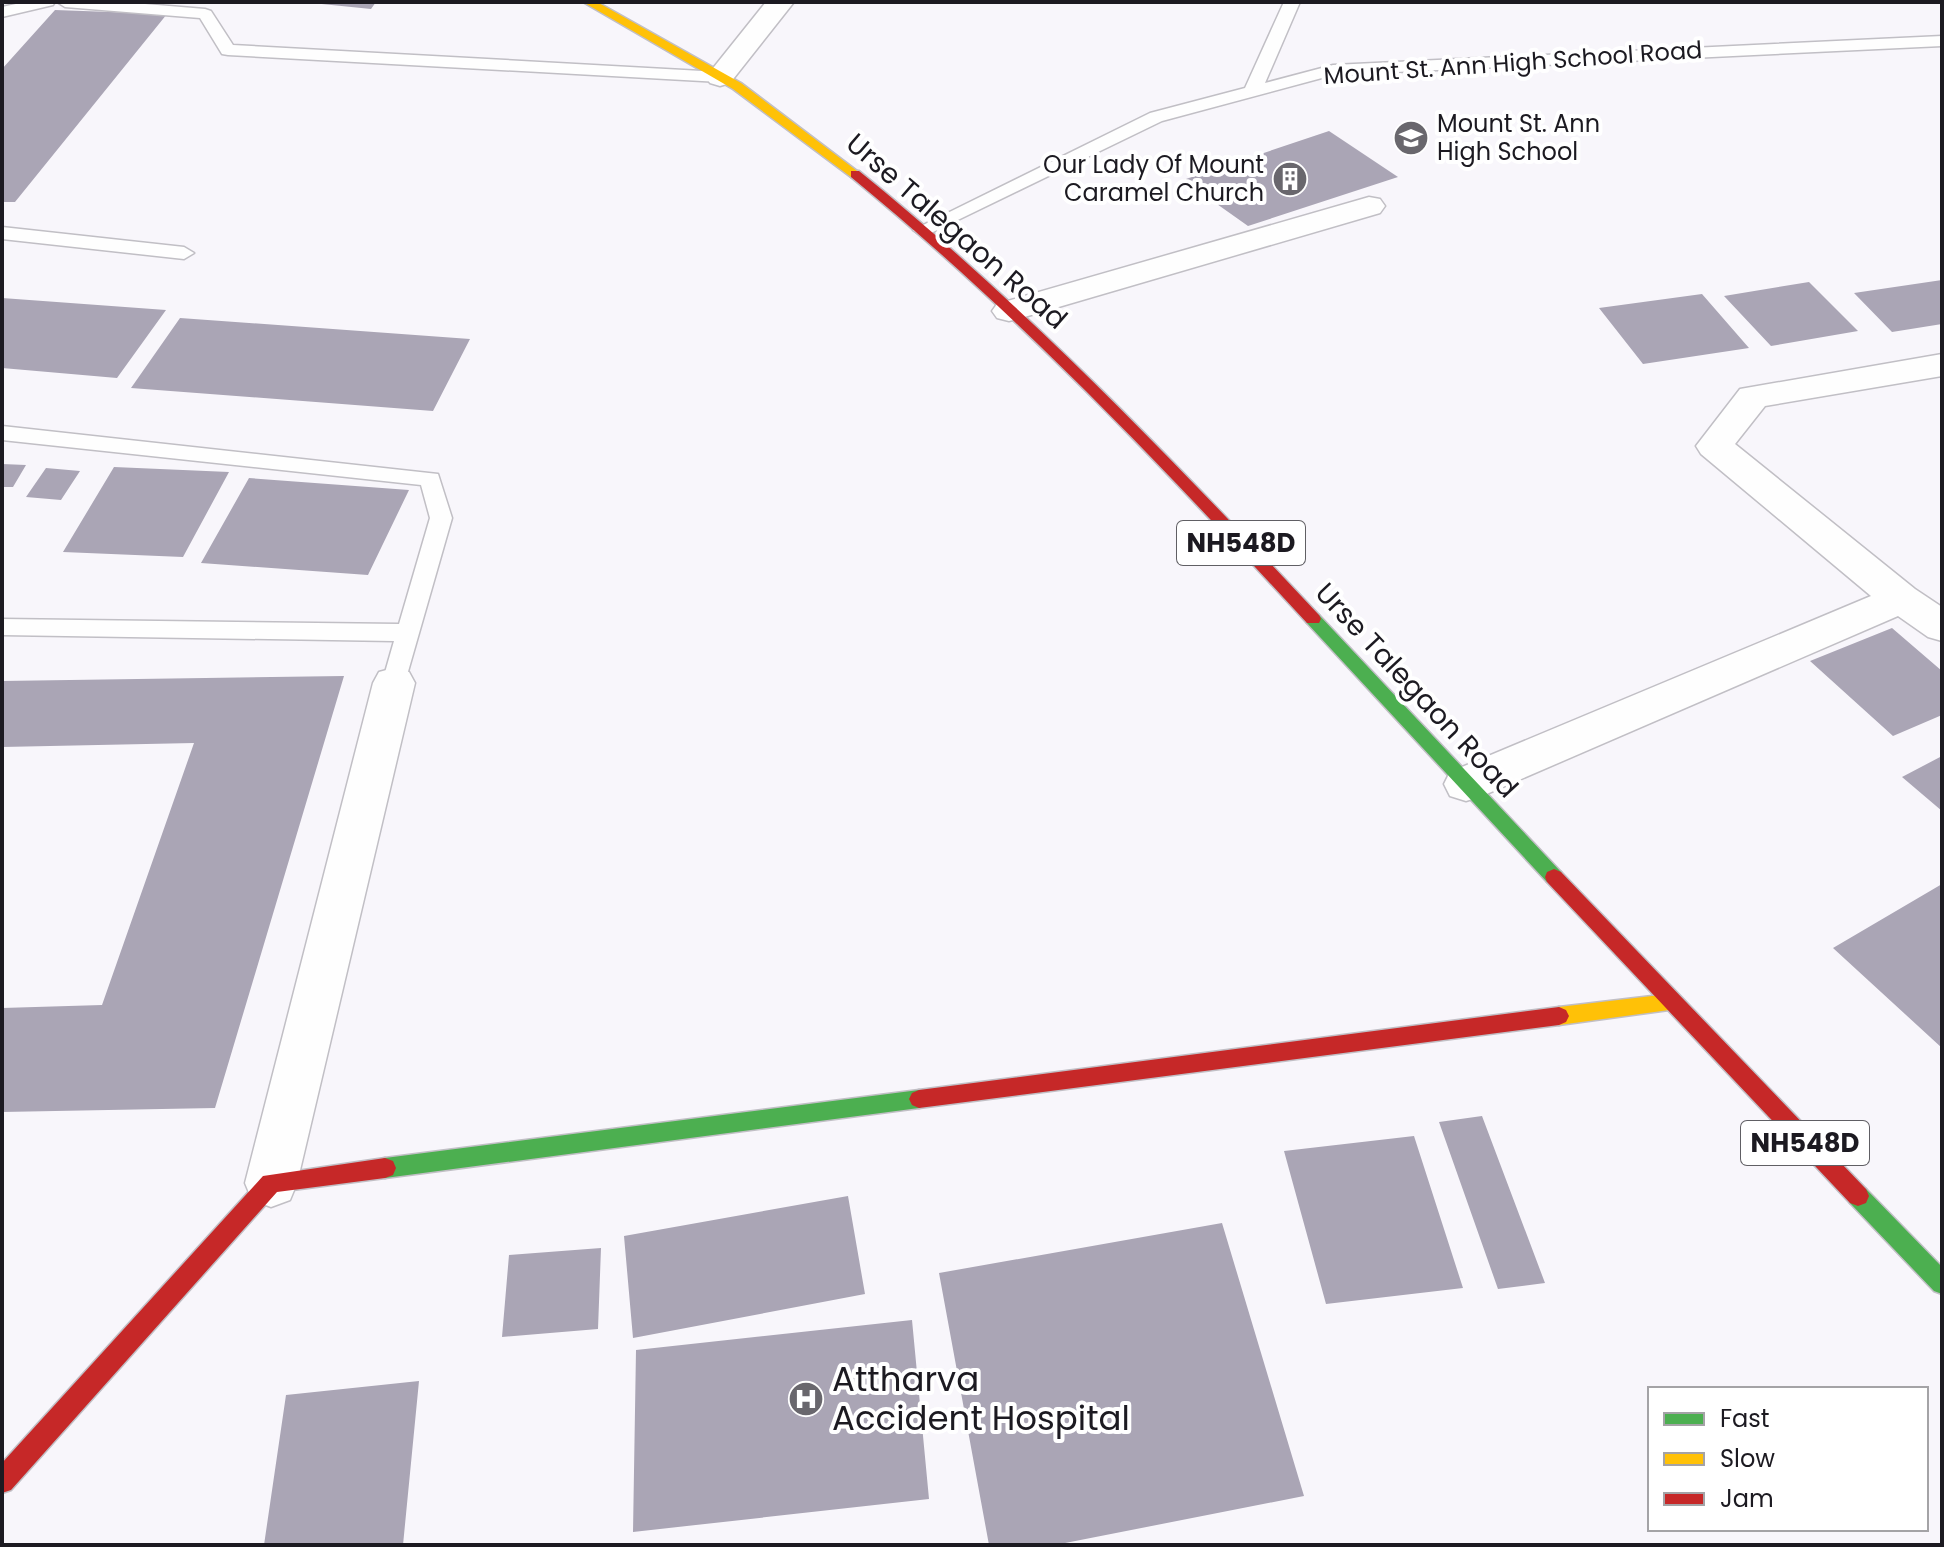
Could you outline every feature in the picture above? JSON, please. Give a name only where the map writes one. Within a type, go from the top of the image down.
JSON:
[{"type":"main road","name":"Urse Talegaon Road","points":[[589,2],[781,116],[922,230],[1009,311],[1150,445],[1669,1002],[1942,1283]]},
{"type":"main road","points":[[2,1481],[271,1183],[1669,1002]]},
{"type":"street","points":[[720,77],[780,2]]},
{"type":"street","points":[[1009,311],[1369,206]]},
{"type":"street","points":[[1942,365],[1753,397],[1714,446],[1901,599],[1942,627]]},
{"type":"street","points":[[1466,784],[1901,599]]},
{"type":"street","points":[[271,1183],[394,683]]},
{"type":"lane","points":[[2,12],[47,2]]},
{"type":"lane","points":[[65,2],[205,14],[228,50],[720,77]]},
{"type":"lane","points":[[1252,92],[1292,2]]},
{"type":"lane","name":"Mount St. Ann High School Road","points":[[922,230],[1156,117],[1333,70],[1942,41]]},
{"type":"lane","points":[[2,233],[184,253]]},
{"type":"lane","points":[[2,433],[430,479],[441,518],[394,683]]},
{"type":"lane","points":[[2,627],[408,633]]},
{"type":"building","points":[[302,2],[376,2],[371,9]]},
{"type":"building","points":[[55,10],[167,14],[15,202],[2,202],[2,69]]},
{"type":"building","name":"Our Lady Of Mount Caramel Church","points":[[1329,131],[1398,177],[1248,226],[1183,180]]},
{"type":"building","points":[[1942,280],[1942,324],[1892,332],[1854,293]]},
{"type":"building","points":[[1809,282],[1858,331],[1771,346],[1724,296]]},
{"type":"building","points":[[1702,294],[1749,348],[1643,364],[1599,308]]},
{"type":"building","points":[[2,298],[166,310],[117,378],[2,368]]},
{"type":"building","points":[[180,318],[470,339],[433,411],[131,388]]},
{"type":"building","points":[[2,464],[26,465],[13,487],[2,487]]},
{"type":"building","points":[[114,467],[229,472],[183,557],[63,552]]},
{"type":"building","points":[[46,468],[80,471],[61,500],[26,497]]},
{"type":"building","points":[[249,478],[409,490],[368,575],[201,563]]},
{"type":"building","points":[[1892,628],[1942,671],[1942,715],[1893,736],[1810,661]]},
{"type":"building","points":[[344,676],[215,1108],[2,1112],[2,1008],[102,1005],[194,743],[2,747],[2,681]]},
{"type":"building","points":[[1942,756],[1942,811],[1902,777]]},
{"type":"building","points":[[1942,884],[1942,1048],[1833,948]]},
{"type":"building","points":[[1482,1116],[1545,1283],[1498,1289],[1439,1122]]},
{"type":"building","points":[[1414,1136],[1463,1288],[1326,1304],[1284,1151]]},
{"type":"building","points":[[848,1196],[865,1294],[633,1338],[624,1236]]},
{"type":"building","points":[[1222,1223],[1304,1496],[1055,1545],[989,1545],[939,1273]]},
{"type":"building","points":[[601,1248],[598,1329],[502,1337],[509,1255]]},
{"type":"building","points":[[912,1320],[929,1499],[633,1532],[636,1350]]},
{"type":"building","points":[[419,1381],[403,1545],[264,1545],[286,1395]]},
{"type":"traffic: fast","points":[[1313,619],[1554,877]]},
{"type":"traffic: fast","points":[[385,1168],[919,1099]]},
{"type":"traffic: fast","points":[[1858,1196],[1942,1283]]},
{"type":"traffic: slow","points":[[589,2],[737,86],[855,174]]},
{"type":"traffic: slow","points":[[1559,1016],[1669,1002]]},
{"type":"traffic: jam","points":[[855,174],[917,224],[1036,332],[1149,445],[1313,619]]},
{"type":"traffic: jam","points":[[1554,877],[1858,1196]]},
{"type":"traffic: jam","points":[[919,1099],[1559,1016]]},
{"type":"traffic: jam","points":[[2,1481],[271,1183],[385,1168]]},
{"type":"place","name":"Mount St. Ann High School","points":[[1411,138]]},
{"type":"place","name":"Our Lady Of Mount Caramel Church","points":[[1290,179]]},
{"type":"place","name":"Attharva Accident Hospital","points":[[806,1399]]}]
